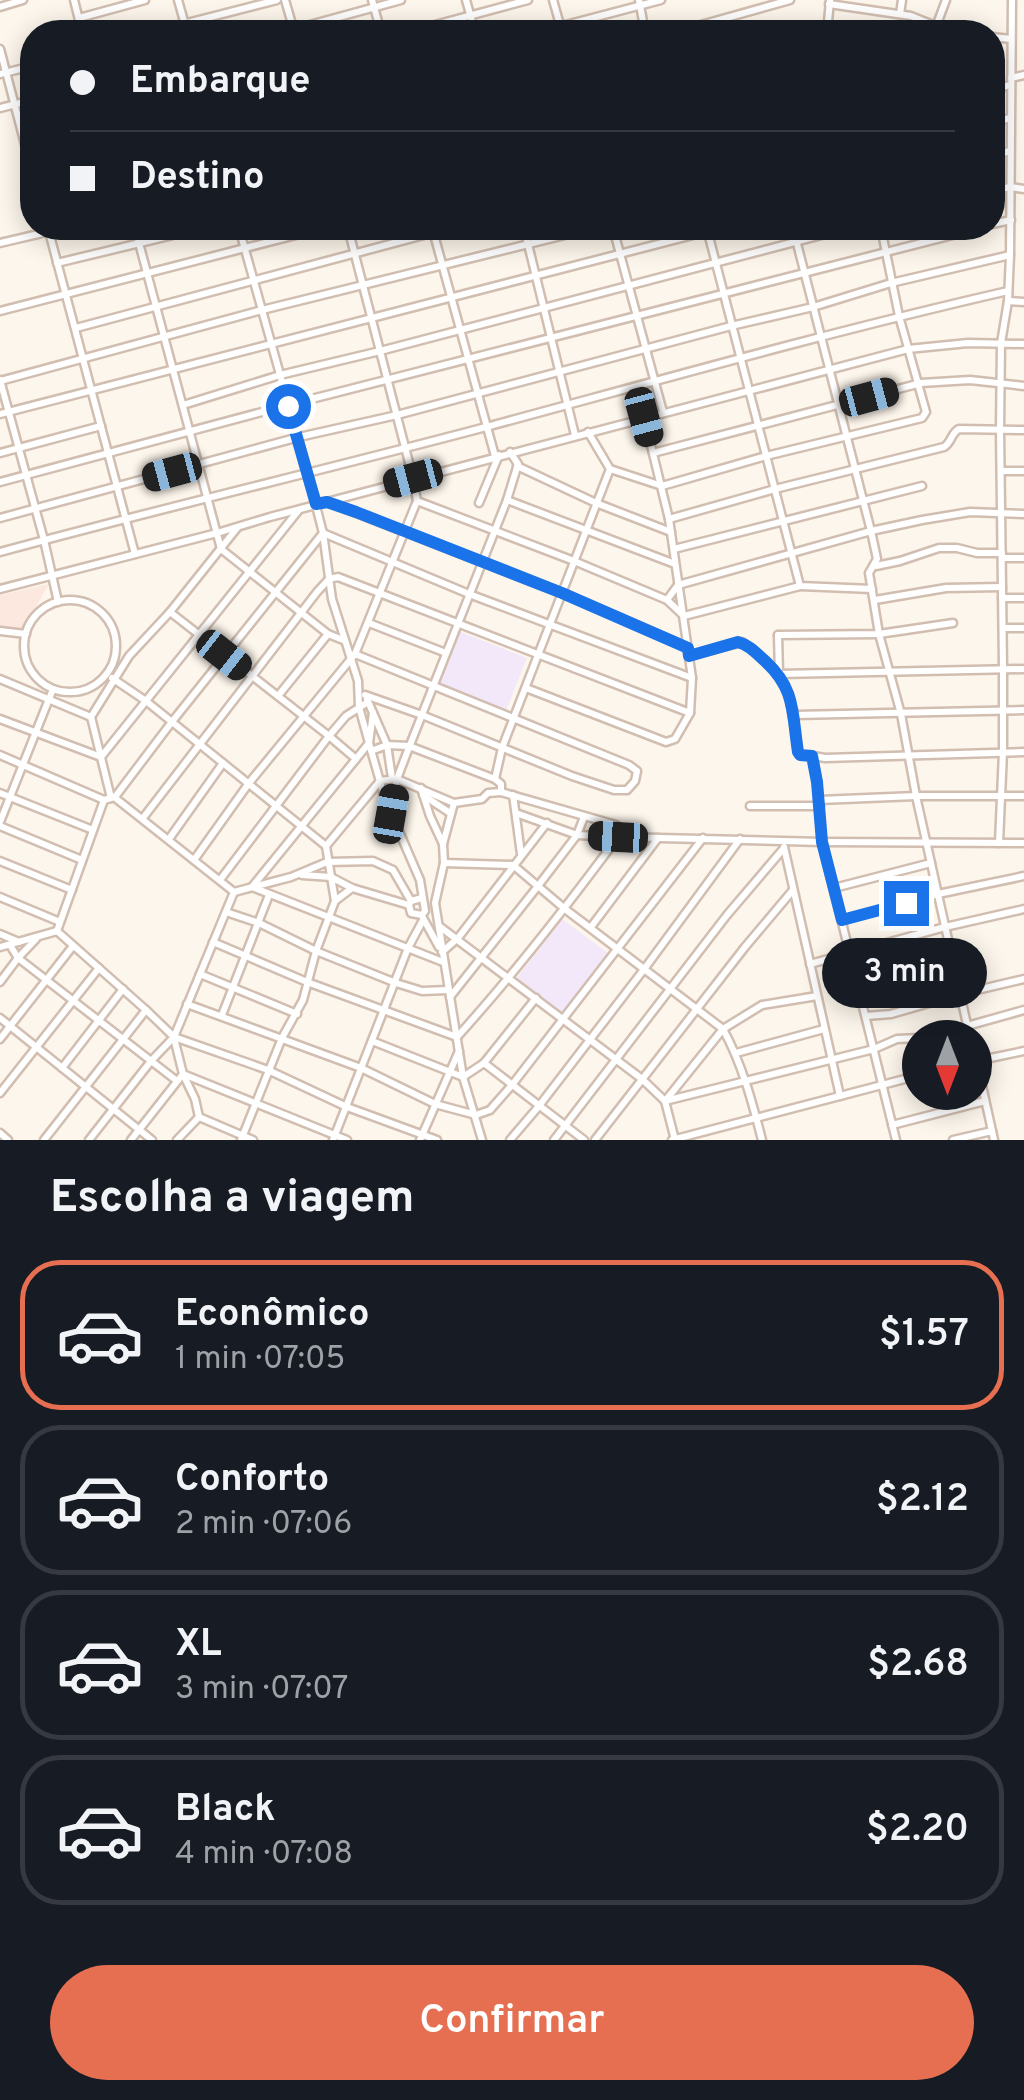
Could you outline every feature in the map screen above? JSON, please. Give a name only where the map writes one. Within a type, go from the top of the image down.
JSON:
[{"type":"street","points":[[0,6],[23,0]]},
{"type":"street","points":[[74,0],[79,18],[144,0]]},
{"type":"street","points":[[198,20],[281,0]]},
{"type":"street","points":[[326,20],[373,4],[401,0]]},
{"type":"street","points":[[466,0],[471,20]]},
{"type":"street","points":[[454,20],[528,0]]},
{"type":"street","points":[[590,20],[661,0]]},
{"type":"street","points":[[719,20],[790,0]]},
{"type":"street","points":[[870,11],[872,0]]},
{"type":"street","points":[[900,14],[902,0]]},
{"type":"street","points":[[999,843],[1004,670],[1000,429],[1010,255],[1012,0]]},
{"type":"street","points":[[830,2],[922,20]]},
{"type":"street","points":[[1005,39],[1012,40]]},
{"type":"street","points":[[0,50],[3,74],[20,125]]},
{"type":"street","points":[[1005,84],[1024,74]]},
{"type":"street","points":[[0,108],[20,103]]},
{"type":"street","points":[[1010,105],[1024,105]]},
{"type":"street","points":[[1005,122],[1024,127]]},
{"type":"street","points":[[1005,152],[1010,151]]},
{"type":"street","points":[[1005,188],[1024,189]]},
{"type":"street","points":[[1005,221],[1010,220]]},
{"type":"street","points":[[52,240],[135,554]]},
{"type":"street","points":[[58,264],[149,240]]},
{"type":"street","points":[[242,240],[308,471],[323,532],[332,599],[352,656],[359,707],[370,747],[426,906],[334,1138]]},
{"type":"street","points":[[0,312],[273,240]]},
{"type":"street","points":[[194,860],[249,783],[352,656],[369,624],[416,501],[351,240]]},
{"type":"street","points":[[76,328],[397,240]]},
{"type":"street","points":[[436,240],[497,456],[479,504]]},
{"type":"street","points":[[527,240],[576,435]]},
{"type":"street","points":[[58,602],[26,476],[4,412],[0,380],[544,240]]},
{"type":"street","points":[[616,240],[662,412]]},
{"type":"street","points":[[4,412],[670,240]]},
{"type":"street","points":[[710,240],[800,586]]},
{"type":"street","points":[[183,405],[280,375],[800,240]]},
{"type":"street","points":[[588,432],[610,469],[662,486],[922,418],[926,412],[883,240]]},
{"type":"street","points":[[0,482],[922,240]]},
{"type":"street","points":[[796,241],[871,531],[877,559],[869,572],[879,634],[901,714],[965,1020]]},
{"type":"street","points":[[139,242],[221,549],[328,634],[344,641]]},
{"type":"street","points":[[0,518],[299,437],[1010,255]]},
{"type":"street","points":[[0,552],[899,316],[1008,291]]},
{"type":"street","points":[[1008,301],[1024,302]]},
{"type":"street","points":[[0,589],[908,349],[968,343],[1024,344]]},
{"type":"street","points":[[654,453],[918,384],[970,380],[1024,386]]},
{"type":"street","points":[[526,688],[666,742],[674,739],[690,713],[692,678],[674,549],[644,417]]},
{"type":"street","points":[[0,453],[101,426]]},
{"type":"street","points":[[669,519],[944,447],[959,429],[1024,430]]},
{"type":"street","points":[[391,814],[395,778],[506,500],[518,462],[510,452]]},
{"type":"street","points":[[517,466],[596,504],[671,532]]},
{"type":"street","points":[[495,779],[502,748],[610,469]]},
{"type":"street","points":[[1001,471],[1024,472]]},
{"type":"street","points":[[674,549],[922,486]]},
{"type":"street","points":[[506,500],[676,564]]},
{"type":"street","points":[[416,501],[666,600],[684,616]]},
{"type":"street","points":[[327,502],[562,593],[688,652],[738,642],[768,654],[776,646],[778,634]]},
{"type":"street","points":[[101,758],[300,508]]},
{"type":"street","points":[[666,600],[678,584],[871,531],[970,512],[1024,514]]},
{"type":"street","points":[[110,798],[91,717],[110,677],[117,648],[109,621],[87,603],[58,602],[34,618],[26,634],[26,658],[41,682],[64,692],[88,689],[110,677],[170,612],[238,527]]},
{"type":"street","points":[[323,532],[470,594],[692,678]]},
{"type":"street","points":[[57,932],[93,830],[110,798],[323,532]]},
{"type":"street","points":[[874,566],[939,548],[1024,558]]},
{"type":"street","points":[[143,818],[300,612],[329,580],[338,577],[690,713]]},
{"type":"street","points":[[684,616],[800,586],[872,588]]},
{"type":"street","points":[[875,600],[946,588],[1002,587]]},
{"type":"street","points":[[1002,598],[1024,598]]},
{"type":"street","points":[[170,612],[356,759]]},
{"type":"street","points":[[778,634],[879,634],[953,623]]},
{"type":"street","points":[[369,624],[446,653]]},
{"type":"street","points":[[1003,628],[1024,628]]},
{"type":"street","points":[[0,631],[26,634]]},
{"type":"street","points":[[278,696],[328,634]]},
{"type":"street","points":[[778,634],[779,674]]},
{"type":"street","points":[[746,644],[779,674],[789,692],[800,755],[825,758],[1024,752]]},
{"type":"street","points":[[352,656],[634,767],[635,782],[628,790],[614,790],[422,714],[366,698]]},
{"type":"street","points":[[779,674],[1024,669]]},
{"type":"street","points":[[789,692],[792,674]]},
{"type":"street","points":[[110,677],[146,701],[326,846]]},
{"type":"street","points":[[0,679],[91,717]]},
{"type":"street","points":[[358,682],[387,745],[395,778]]},
{"type":"street","points":[[53,689],[0,824],[82,860]]},
{"type":"street","points":[[220,880],[329,736],[366,698]]},
{"type":"street","points":[[794,715],[1024,710]]},
{"type":"street","points":[[370,747],[373,714]]},
{"type":"street","points":[[0,719],[101,758]]},
{"type":"street","points":[[252,887],[370,747],[410,746],[495,779],[501,784],[501,792]]},
{"type":"street","points":[[0,755],[110,798],[143,818],[234,892]]},
{"type":"street","points":[[812,756],[822,842],[896,1140]]},
{"type":"street","points":[[169,839],[223,763]]},
{"type":"street","points":[[335,901],[326,846],[380,780],[395,778],[454,802],[501,792],[619,827],[618,837],[566,908],[457,1036]]},
{"type":"street","points":[[422,791],[450,814]]},
{"type":"street","points":[[422,791],[443,844],[444,863],[435,903],[463,1077],[482,1140]]},
{"type":"street","points":[[0,794],[93,830]]},
{"type":"street","points":[[514,795],[521,855]]},
{"type":"street","points":[[750,806],[916,796],[1024,796]]},
{"type":"street","points":[[443,844],[454,802]]},
{"type":"street","points":[[516,813],[576,835],[704,838],[783,845],[1024,843]]},
{"type":"street","points":[[449,994],[538,886],[576,835],[584,817]]},
{"type":"street","points":[[442,952],[458,938],[546,823]]},
{"type":"street","points":[[591,928],[659,836]]},
{"type":"street","points":[[187,1004],[360,1068],[435,1104],[476,1114],[490,1110],[704,838]]},
{"type":"street","points":[[510,1140],[740,840]]},
{"type":"street","points":[[783,845],[840,1096]]},
{"type":"street","points":[[554,1140],[783,845]]},
{"type":"street","points":[[0,861],[72,890]]},
{"type":"street","points":[[291,877],[327,862],[381,863],[393,870],[411,913],[423,917],[442,952]]},
{"type":"street","points":[[444,863],[513,865],[698,1008],[722,1029],[736,1052],[762,1140]]},
{"type":"street","points":[[834,888],[931,863]]},
{"type":"street","points":[[234,892],[309,874],[410,903],[422,898]]},
{"type":"street","points":[[842,920],[1024,876]]},
{"type":"street","points":[[252,887],[443,962]]},
{"type":"street","points":[[242,1138],[282,1038],[297,1014],[335,901],[352,888]]},
{"type":"street","points":[[595,1140],[793,890]]},
{"type":"street","points":[[89,1140],[174,1036],[234,892]]},
{"type":"street","points":[[222,1015],[269,896]]},
{"type":"street","points":[[0,897],[60,922]]},
{"type":"street","points":[[810,964],[945,926],[1024,909]]},
{"type":"street","points":[[226,912],[396,982],[422,991],[449,994]]},
{"type":"street","points":[[439,926],[642,1079],[665,1100],[674,1140],[902,1080]]},
{"type":"street","points":[[0,947],[57,932]]},
{"type":"street","points":[[57,932],[174,1036],[268,1070],[421,1138],[437,1140]]},
{"type":"street","points":[[0,934],[20,942]]},
{"type":"street","points":[[0,982],[37,938]]},
{"type":"street","points":[[213,942],[384,1012],[457,1036]]},
{"type":"street","points":[[10,944],[18,958],[177,1081]]},
{"type":"street","points":[[0,1039],[74,946]]},
{"type":"street","points":[[0,1093],[98,968]]},
{"type":"street","points":[[200,974],[297,1014]]},
{"type":"street","points":[[866,1016],[891,1014],[1024,979]]},
{"type":"street","points":[[62,1068],[123,989]]},
{"type":"street","points":[[665,1100],[722,1029],[762,1005],[817,996]]},
{"type":"street","points":[[463,1077],[484,1064],[536,998]]},
{"type":"street","points":[[44,1140],[146,1010]]},
{"type":"street","points":[[983,1020],[1024,1010]]},
{"type":"street","points":[[0,1018],[152,1140]]},
{"type":"street","points":[[736,1052],[824,1029]]},
{"type":"street","points":[[174,1036],[199,1118]]},
{"type":"street","points":[[665,1100],[902,1039]]},
{"type":"street","points":[[372,1040],[463,1077]]},
{"type":"street","points":[[421,1138],[459,1050]]},
{"type":"street","points":[[992,1055],[1024,1050]]},
{"type":"street","points":[[484,1064],[584,1140]]},
{"type":"street","points":[[132,1140],[183,1074]]},
{"type":"street","points":[[183,1074],[347,1140]]},
{"type":"street","points":[[892,1124],[948,1110]]},
{"type":"street","points":[[953,1140],[992,1136],[986,1110]]},
{"type":"street","points":[[199,1118],[253,1140]]},
{"type":"street","points":[[176,1140],[199,1118]]},
{"type":"shaded area","points":[[49,584],[18,638],[0,634],[0,595]]},
{"type":"shaded area","points":[[458,631],[527,658],[506,711],[437,684]]},
{"type":"shaded area","points":[[562,919],[608,953],[562,1013],[516,979]]},
{"type":"route","points":[[288,406],[316,504],[327,502],[356,512],[562,593],[688,648],[689,656],[738,642],[746,644],[779,674],[789,692],[798,752],[812,756],[822,842],[842,920],[906,903]]}]
